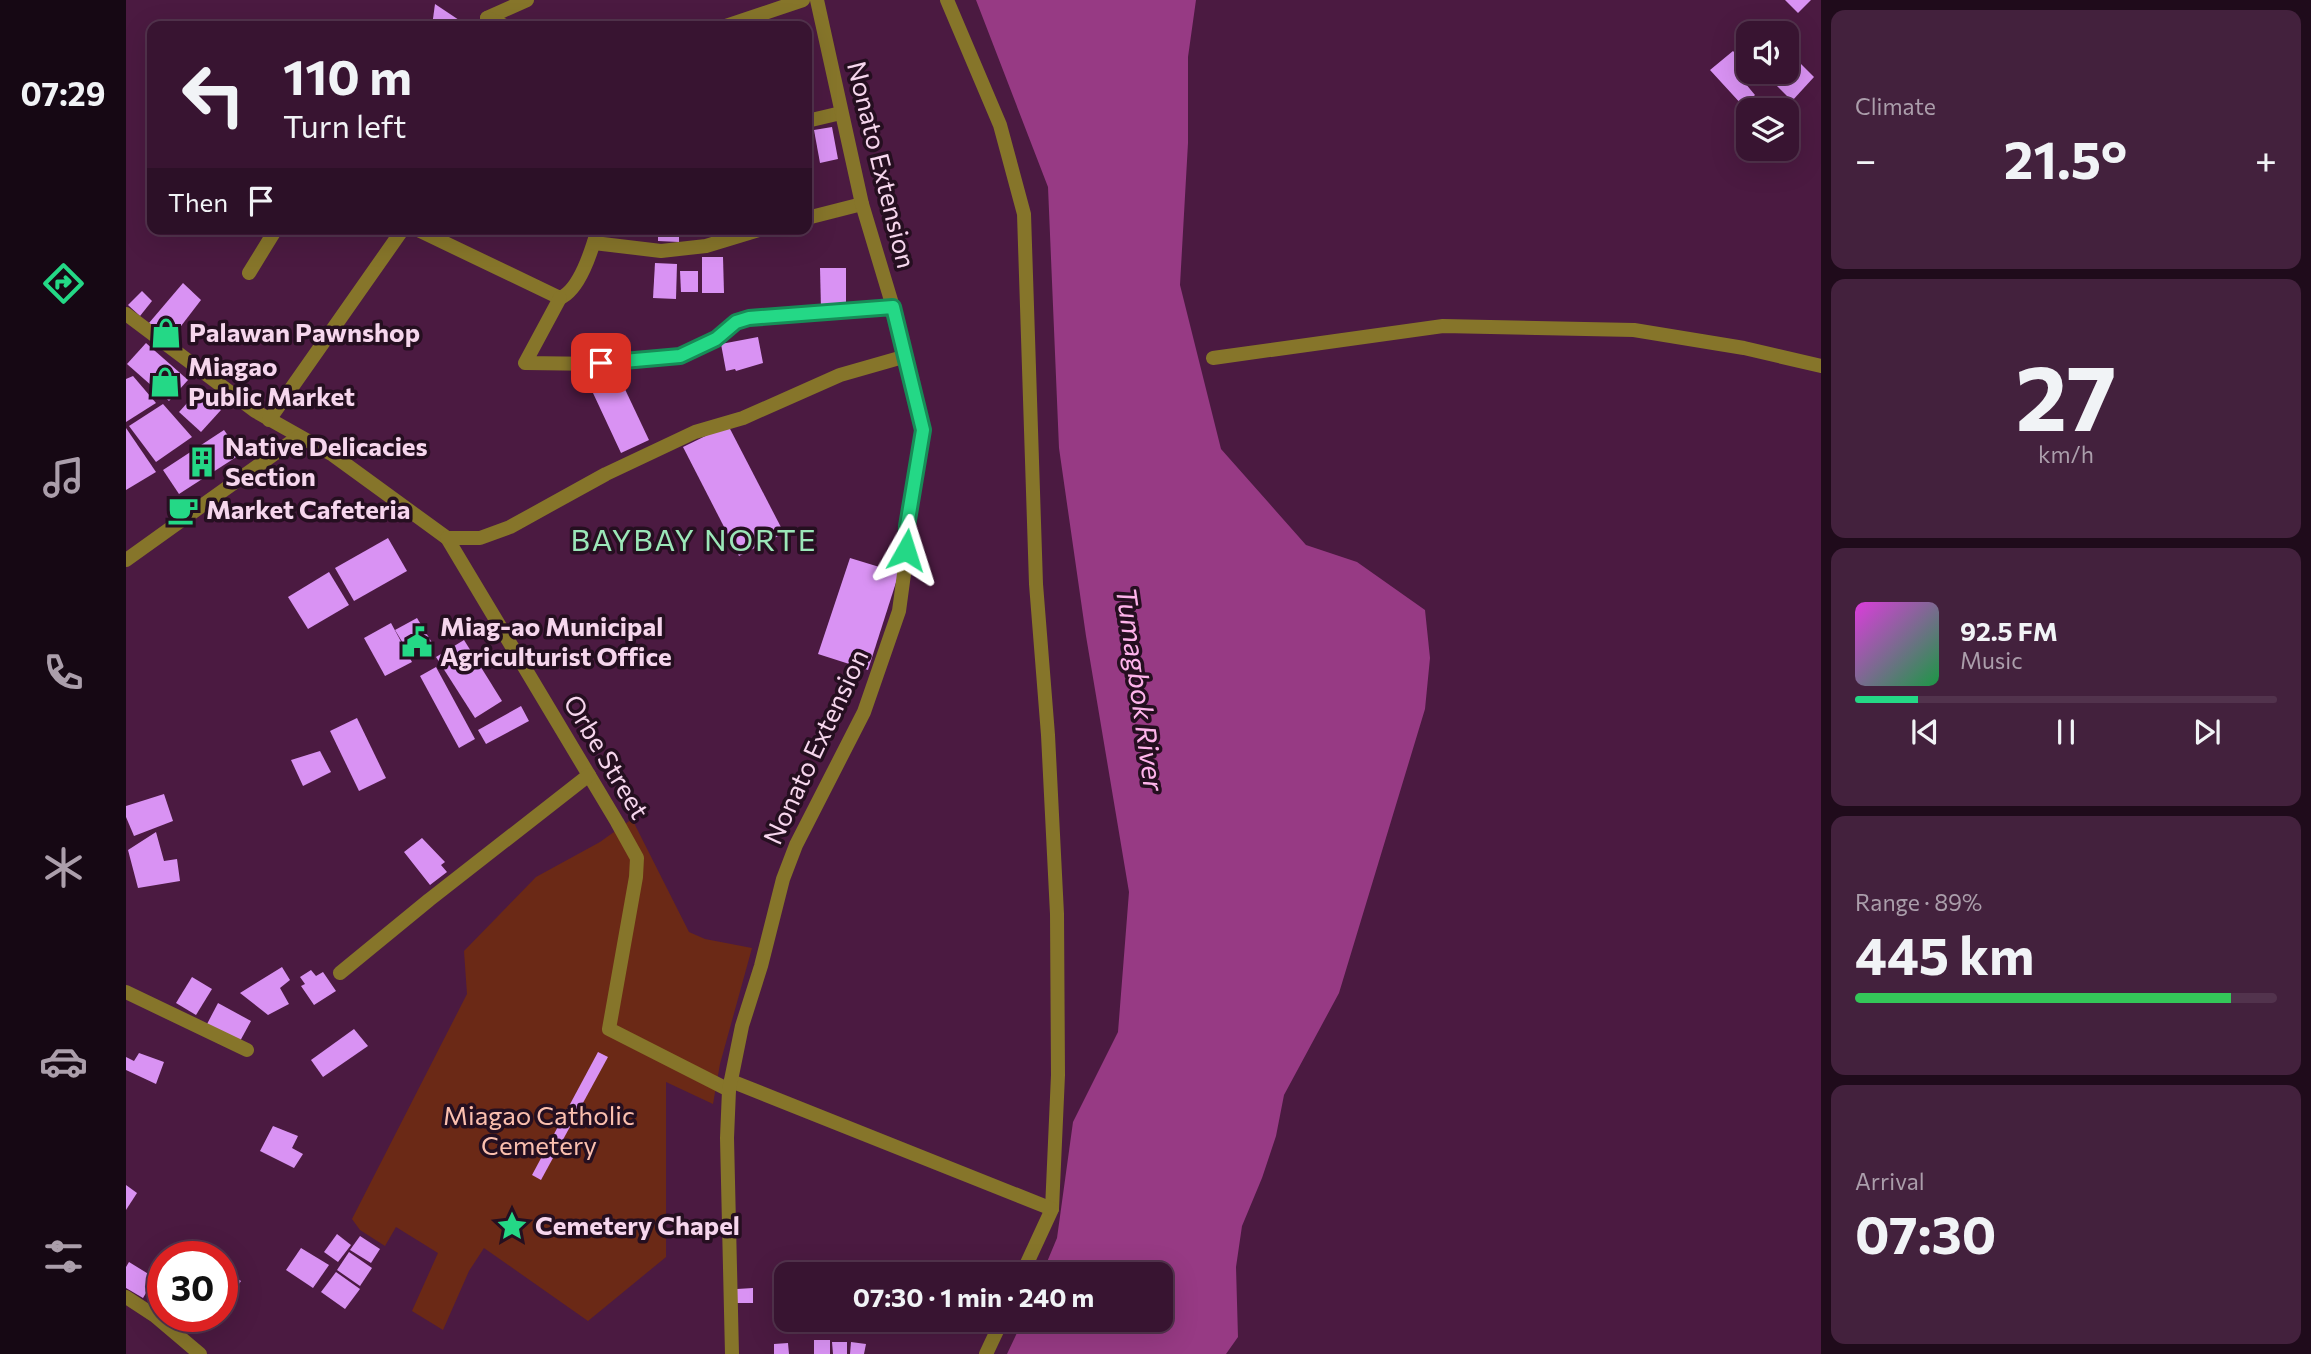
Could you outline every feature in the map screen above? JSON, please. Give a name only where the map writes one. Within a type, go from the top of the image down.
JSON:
[{"type":"street","points":[[486,21],[489,0]]},
{"type":"street","points":[[488,21],[527,0]]},
{"type":"street","points":[[741,21],[803,0]]},
{"type":"street","name":"Nonato Extension","points":[[732,1354],[727,1138],[730,1086],[742,1026],[761,966],[783,879],[805,823],[843,756],[864,712],[899,611],[907,526],[923,430],[893,307],[862,204],[817,0]]},
{"type":"street","points":[[947,0],[1000,125],[1024,214],[1036,584],[1048,736],[1057,914],[1058,1075],[1052,1209],[1028,1262]]},
{"type":"street","points":[[812,120],[841,113]]},
{"type":"street","points":[[812,217],[862,204]]},
{"type":"street","points":[[249,273],[272,235]]},
{"type":"street","points":[[269,420],[399,235]]},
{"type":"street","points":[[429,235],[561,298]]},
{"type":"street","points":[[742,235],[706,246],[661,251],[596,236],[586,263],[569,295],[561,298],[525,363],[601,363],[680,356],[716,339],[736,322],[749,318],[893,307]]},
{"type":"street","name":"Orbe Street","points":[[126,314],[269,420],[333,455],[447,538],[637,858],[609,1029],[730,1086]]},
{"type":"street","points":[[1213,358],[1443,326],[1633,330],[1744,348],[1821,366]]},
{"type":"street","points":[[447,538],[480,538],[510,527],[585,484],[695,432],[743,418],[840,375],[904,357]]},
{"type":"street","points":[[126,560],[302,439]]},
{"type":"street","points":[[341,973],[429,900],[589,775]]},
{"type":"street","points":[[126,992],[247,1050]]},
{"type":"street","points":[[730,1086],[1052,1209]]},
{"type":"street","points":[[126,1297],[155,1315],[200,1354]]},
{"type":"street","points":[[986,1354],[996,1332]]},
{"type":"green space","name":"Miagao Catholic Cemetery","points":[[632,819],[689,932],[705,939],[752,948],[720,1064],[713,1104],[666,1082],[666,1257],[588,1321],[484,1248],[469,1271],[443,1330],[412,1311],[438,1253],[396,1227],[385,1246],[360,1230],[352,1219],[467,994],[464,951],[536,877],[600,842]]},
{"type":"water","name":"Tumagbok River","points":[[976,0],[1196,0],[1188,57],[1188,143],[1180,285],[1221,449],[1306,545],[1357,562],[1425,610],[1430,658],[1425,709],[1339,993],[1284,1095],[1276,1136],[1242,1226],[1236,1267],[1238,1337],[1226,1354],[1007,1354],[1017,1332],[1173,1332],[1173,1262],[1047,1262],[1057,1238],[1073,1122],[1118,1032],[1129,892],[1086,636],[1059,448],[1048,187]]},
{"type":"building","points":[[1785,0],[1811,0],[1798,13]]},
{"type":"building","points":[[435,4],[460,21],[433,21]]},
{"type":"building","points":[[1733,51],[1736,54],[1736,84],[1746,84],[1755,95],[1752,98],[1736,98],[1710,70]]},
{"type":"building","points":[[1799,62],[1814,77],[1795,98],[1789,98],[1775,84],[1799,84]]},
{"type":"building","points":[[832,127],[838,159],[820,163],[814,130]]},
{"type":"building","points":[[658,235],[679,235],[679,242],[658,241]]},
{"type":"building","points":[[702,257],[723,257],[724,293],[702,293]]},
{"type":"building","points":[[655,263],[677,264],[676,299],[653,298]]},
{"type":"building","points":[[820,268],[846,268],[846,309],[821,309]]},
{"type":"building","points":[[680,271],[698,271],[698,292],[681,292]]},
{"type":"building","points":[[183,283],[201,300],[168,343],[149,323]]},
{"type":"building","points":[[142,291],[152,301],[140,316],[128,305]]},
{"type":"building","points":[[758,337],[763,363],[736,371],[726,371],[721,344]]},
{"type":"building","points":[[146,343],[188,380],[169,401],[127,364]]},
{"type":"building","points":[[614,366],[649,440],[621,453],[586,378]]},
{"type":"building","points":[[133,376],[156,403],[126,422],[126,379]]},
{"type":"building","points":[[199,390],[221,410],[201,432],[179,412]]},
{"type":"building","points":[[163,404],[192,437],[156,462],[129,426]]},
{"type":"building","points":[[728,425],[784,533],[739,556],[683,447]]},
{"type":"building","points":[[126,428],[156,472],[126,490]]},
{"type":"building","name":"Native Delicacies Section","points":[[224,430],[241,454],[179,494],[163,470]]},
{"type":"building","points":[[388,538],[407,571],[354,601],[335,568]]},
{"type":"building","points":[[850,558],[899,573],[868,670],[818,654]]},
{"type":"building","points":[[329,572],[349,605],[308,629],[288,597]]},
{"type":"building","points":[[417,618],[434,646],[412,658],[395,630]]},
{"type":"building","points":[[391,623],[412,662],[385,676],[364,638]]},
{"type":"building","points":[[464,640],[502,701],[475,718],[436,657]]},
{"type":"building","points":[[436,667],[475,739],[459,748],[420,676]]},
{"type":"building","points":[[521,706],[529,721],[486,744],[478,730]]},
{"type":"building","points":[[357,718],[386,778],[359,791],[330,731]]},
{"type":"building","points":[[320,751],[331,772],[303,786],[291,760]]},
{"type":"building","points":[[164,794],[173,821],[134,836],[126,817],[126,806]]},
{"type":"building","points":[[156,832],[164,861],[177,859],[180,881],[138,888],[128,850]]},
{"type":"building","points":[[422,838],[445,862],[441,865],[447,872],[430,885],[404,852]]},
{"type":"building","points":[[282,967],[290,980],[280,988],[289,1004],[268,1015],[240,993]]},
{"type":"building","points":[[311,970],[316,976],[323,972],[336,991],[314,1005],[301,986],[305,984],[300,977]]},
{"type":"building","points":[[192,977],[212,989],[196,1015],[176,1003]]},
{"type":"building","points":[[218,1003],[251,1021],[239,1043],[206,1026]]},
{"type":"building","points":[[354,1029],[368,1046],[323,1077],[311,1060]]},
{"type":"building","points":[[598,1052],[608,1057],[541,1180],[532,1175]]},
{"type":"building","points":[[139,1053],[164,1062],[156,1084],[126,1070],[126,1057],[134,1061]]},
{"type":"building","points":[[273,1126],[298,1136],[292,1148],[303,1154],[294,1168],[260,1151]]},
{"type":"building","points":[[126,1185],[137,1193],[126,1210]]},
{"type":"building","points":[[337,1234],[351,1245],[338,1262],[324,1252]]},
{"type":"building","points":[[360,1236],[380,1249],[371,1263],[350,1250]]},
{"type":"building","points":[[301,1248],[329,1265],[313,1288],[286,1270]]},
{"type":"building","points":[[349,1252],[372,1268],[360,1286],[337,1270]]},
{"type":"building","points":[[129,1262],[147,1273],[147,1291],[143,1298],[126,1288],[126,1267]]},
{"type":"building","points":[[336,1272],[360,1289],[345,1309],[321,1292]]},
{"type":"building","points":[[753,1288],[753,1303],[737,1303],[737,1289]]},
{"type":"building","points":[[814,1340],[830,1340],[830,1354],[814,1354]]},
{"type":"building","points":[[832,1342],[847,1342],[847,1354],[833,1354]]},
{"type":"building","points":[[851,1342],[866,1344],[864,1354],[850,1354]]},
{"type":"building","points":[[788,1343],[789,1354],[774,1354],[774,1344]]},
{"type":"place","name":"Palawan Pawnshop","points":[[166,333]]},
{"type":"place","name":"Miagao Public Market","points":[[165,382]]},
{"type":"place","name":"Native Delicacies Section","points":[[202,462]]},
{"type":"place","name":"Market Cafeteria","points":[[183,510]]},
{"type":"place","name":"Miag-ao Municipal Agriculturist Office","points":[[417,642]]},
{"type":"place","name":"Cemetery Chapel","points":[[512,1226]]},
{"type":"district","name":"BAYBAY NORTE","points":[[694,541]]},
{"type":"route","points":[[601,363],[680,356],[716,339],[736,322],[749,318],[893,307],[923,430],[907,526],[906,550]]}]
